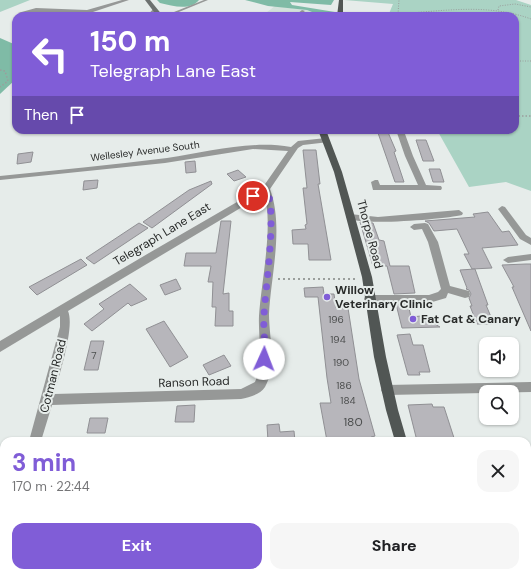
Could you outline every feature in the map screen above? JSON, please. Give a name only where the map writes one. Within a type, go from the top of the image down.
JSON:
[{"type":"main road","points":[[340,0],[340,12]]},
{"type":"main road","name":"Thorpe Road","points":[[324,134],[338,172],[367,277],[369,299],[387,390],[400,437]]},
{"type":"street","points":[[29,12],[36,10],[87,12],[119,1],[128,0]]},
{"type":"street","points":[[147,0],[155,10]]},
{"type":"street","points":[[402,134],[409,156],[424,187]]},
{"type":"street","points":[[292,149],[301,143],[326,140]]},
{"type":"street","name":"Wellesley Avenue South","points":[[0,178],[188,157],[259,146],[279,146],[292,149]]},
{"type":"street","name":"Telegraph Lane East","points":[[0,347],[152,255],[266,189],[292,149]]},
{"type":"street","points":[[383,197],[375,185],[438,188]]},
{"type":"street","name":"Ranson Road","points":[[47,400],[241,394],[255,390],[262,381],[265,348],[264,318],[271,226],[269,194],[266,189]]},
{"type":"street","points":[[502,209],[523,237],[531,242]]},
{"type":"street","points":[[350,217],[378,220],[459,213]]},
{"type":"street","points":[[369,299],[429,299],[442,295],[446,289],[433,242],[425,226],[414,227]]},
{"type":"street","points":[[508,260],[531,257]]},
{"type":"street","points":[[446,289],[465,294]]},
{"type":"street","name":"Cotman Road","points":[[36,437],[65,327],[65,315],[63,310]]},
{"type":"street","points":[[387,390],[531,387]]},
{"type":"lane","points":[[176,12],[207,0]]},
{"type":"path","points":[[398,12],[399,0]]},
{"type":"path","points":[[498,11],[499,6],[505,5],[518,4],[531,8]]},
{"type":"path","points":[[431,12],[464,9],[502,12]]},
{"type":"path","points":[[519,16],[531,18]]},
{"type":"path","points":[[519,60],[531,61]]},
{"type":"path","points":[[0,70],[5,72],[8,81],[0,87]]},
{"type":"path","points":[[519,116],[531,116]]},
{"type":"path","points":[[267,279],[359,279]]},
{"type":"shaded area","points":[[275,6],[312,12],[267,12]]},
{"type":"green space","points":[[0,0],[30,0],[0,12]]},
{"type":"green space","points":[[157,0],[199,0],[191,6],[181,7],[160,3]]},
{"type":"green space","points":[[245,0],[334,0],[331,5],[290,2],[292,5],[335,12],[312,12],[307,10],[268,6]]},
{"type":"green space","points":[[344,0],[516,0],[531,5],[531,191],[506,182],[469,187],[439,134],[519,134],[519,12],[390,12],[393,4]]},
{"type":"green space","points":[[0,38],[12,43],[12,83],[0,94]]},
{"type":"building","points":[[378,134],[389,134],[396,151],[394,152],[404,182],[395,182]]},
{"type":"building","points":[[416,140],[426,140],[434,161],[423,161]]},
{"type":"building","points":[[303,150],[316,150],[320,184],[318,184],[331,260],[309,260],[308,244],[293,244],[292,230],[306,229],[305,225],[307,224],[303,188],[307,188]]},
{"type":"building","points":[[33,152],[31,162],[17,164],[18,154]]},
{"type":"building","points":[[195,161],[196,172],[186,173],[185,162]]},
{"type":"building","points":[[429,169],[440,169],[444,182],[433,182]]},
{"type":"building","points":[[238,170],[246,177],[234,181],[227,174]]},
{"type":"building","points":[[98,180],[97,188],[83,190],[84,181]]},
{"type":"building","points":[[211,181],[212,184],[152,228],[143,222],[189,190]]},
{"type":"building","points":[[488,212],[502,232],[509,231],[518,245],[482,248],[492,268],[472,269],[464,254],[469,254],[457,229],[434,231],[429,223],[425,221],[475,217],[473,214]]},
{"type":"building","points":[[221,221],[231,221],[223,294],[229,293],[229,311],[233,311],[233,326],[215,326],[216,307],[212,307],[213,282],[208,282],[211,266],[184,266],[186,253],[216,253]]},
{"type":"building","points":[[360,222],[373,223],[379,240],[384,241],[390,266],[409,266],[415,293],[394,294],[387,266],[373,266]]},
{"type":"building","points":[[139,223],[148,228],[94,264],[86,258]]},
{"type":"building","points":[[81,259],[87,265],[37,295],[29,287]]},
{"type":"building","points":[[531,264],[531,331],[512,287],[514,287],[502,265]]},
{"type":"building","points":[[475,269],[488,305],[486,305],[494,324],[477,324],[470,306],[472,306],[469,298],[471,294],[469,290],[466,289],[467,288],[460,270]]},
{"type":"building","points":[[176,279],[181,289],[165,295],[160,285]]},
{"type":"building","points":[[130,284],[147,299],[131,306],[128,303],[92,331],[84,324],[104,309],[99,304]]},
{"type":"building","points":[[323,287],[324,294],[334,294],[336,308],[348,308],[359,379],[375,436],[326,437],[320,403],[331,403],[318,297],[305,297],[304,288]]},
{"type":"building","name":"Fat Cat & Canary","points":[[396,304],[408,304],[411,317],[421,316],[440,327],[402,328]]},
{"type":"building","points":[[164,321],[188,357],[170,367],[146,329]]},
{"type":"building","points":[[410,334],[413,345],[423,345],[430,372],[419,372],[420,375],[408,375],[397,335]]},
{"type":"building","points":[[91,341],[104,341],[98,370],[84,370]]},
{"type":"building","points":[[224,355],[231,366],[209,375],[203,365]]},
{"type":"building","points":[[432,404],[433,407],[444,407],[454,437],[416,437],[408,405]]},
{"type":"building","points":[[195,405],[194,422],[175,422],[177,406]]},
{"type":"building","points":[[90,418],[108,418],[105,433],[87,433]]},
{"type":"building","points":[[279,424],[280,432],[294,431],[295,437],[268,437],[267,425]]},
{"type":"place","name":"Willow Veterinary Clinic","points":[[327,297]]},
{"type":"place","name":"Fat Cat & Canary","points":[[413,319]]},
{"type":"route","points":[[253,196],[266,189],[269,194],[271,226],[264,318],[264,359]]}]
